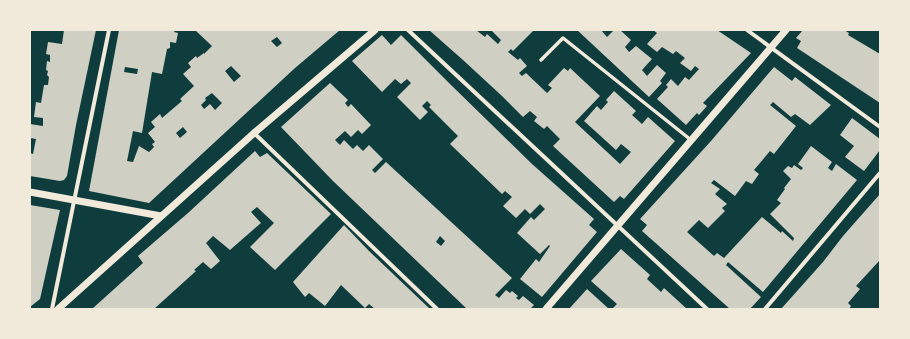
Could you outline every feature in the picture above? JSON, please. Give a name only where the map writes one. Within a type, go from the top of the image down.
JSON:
[{"type":"street","points":[[52,309],[109,30]]},
{"type":"street","points":[[58,309],[254,133],[375,30]]},
{"type":"street","points":[[408,30],[707,309]]},
{"type":"street","points":[[747,30],[880,127]]},
{"type":"street","points":[[546,309],[786,30]]},
{"type":"street","points":[[541,60],[563,38],[691,140]]},
{"type":"street","points":[[254,133],[437,309]]},
{"type":"street","points":[[765,309],[880,173]]},
{"type":"street","points":[[30,192],[161,216]]},
{"type":"building","points":[[64,30],[96,30],[67,176],[64,180],[60,181],[30,176],[30,153],[33,154],[36,139],[30,138],[30,124],[43,126],[43,118],[34,117],[36,102],[41,103],[44,85],[48,85],[49,77],[47,75],[48,71],[46,70],[47,61],[50,62],[50,55],[46,54],[48,42],[62,44]]},
{"type":"building","points":[[119,30],[175,30],[174,32],[178,33],[176,43],[170,42],[170,48],[167,49],[162,74],[152,72],[142,133],[133,131],[127,161],[133,162],[139,146],[149,152],[154,147],[152,144],[155,142],[148,133],[155,127],[151,122],[160,114],[162,118],[182,101],[180,99],[194,86],[183,74],[191,67],[188,63],[196,56],[197,58],[204,54],[212,46],[195,30],[340,30],[295,68],[149,203],[89,191]],"holes":[[[277,37],[282,43],[277,47],[271,41]],[[231,66],[241,76],[234,82],[225,71]],[[125,67],[138,69],[137,74],[124,72]],[[212,93],[222,103],[215,110],[210,104],[204,109],[201,105],[206,100],[205,98]],[[183,127],[187,132],[180,138],[176,133]]]},
{"type":"building","points":[[429,30],[476,30],[485,37],[487,34],[498,44],[501,40],[491,30],[534,30],[513,51],[511,49],[508,52],[518,60],[520,58],[527,66],[519,73],[522,76],[526,73],[547,93],[552,88],[548,85],[564,68],[568,71],[570,68],[600,96],[575,122],[620,164],[631,152],[621,144],[616,150],[584,121],[597,106],[601,110],[608,102],[606,100],[614,91],[636,111],[632,115],[642,124],[648,117],[675,141],[624,199],[620,196],[614,202],[553,146],[560,139],[547,126],[544,129],[534,121],[537,117],[530,111],[523,117]]},
{"type":"building","points":[[577,30],[601,30],[607,37],[614,30],[620,30],[631,40],[625,47],[629,52],[636,46],[652,59],[642,70],[647,76],[657,65],[666,73],[660,81],[662,83],[649,97]]},
{"type":"building","points":[[653,30],[717,30],[751,53],[703,103],[707,106],[699,115],[697,113],[686,125],[657,99],[668,87],[666,85],[671,79],[678,86],[685,77],[689,80],[699,69],[695,66],[691,71],[680,63],[685,58],[676,51],[673,54],[662,47],[657,52],[647,44],[657,33]]},
{"type":"building","points":[[803,30],[844,30],[849,33],[848,35],[880,54],[880,103],[797,48],[801,41],[796,38]]},
{"type":"building","points":[[382,35],[391,45],[401,35],[532,164],[594,219],[589,225],[597,232],[542,297],[520,279],[536,259],[539,262],[550,246],[549,245],[540,254],[517,233],[531,217],[534,220],[545,209],[540,204],[530,214],[525,209],[516,218],[503,206],[512,197],[505,191],[502,194],[450,144],[458,136],[429,107],[431,105],[427,101],[422,106],[428,112],[420,120],[397,97],[411,83],[407,79],[401,84],[395,79],[382,92],[352,61]]},
{"type":"building","points":[[774,67],[792,81],[795,77],[831,105],[810,125],[795,114],[791,117],[773,102],[770,105],[796,126],[774,154],[770,151],[754,170],[759,174],[752,184],[746,181],[735,196],[714,180],[711,183],[720,189],[715,194],[727,204],[722,208],[725,211],[708,228],[699,220],[687,232],[714,256],[717,253],[724,258],[762,217],[793,241],[794,238],[770,214],[781,203],[777,200],[791,179],[783,171],[788,166],[792,168],[794,165],[801,170],[803,168],[798,164],[811,146],[832,162],[828,168],[832,171],[836,164],[857,180],[763,292],[728,262],[726,265],[761,297],[750,309],[730,309],[642,231],[647,225],[640,219],[711,141]]},
{"type":"building","points":[[330,83],[348,100],[345,103],[348,107],[351,104],[371,125],[362,134],[358,130],[351,137],[345,131],[335,140],[340,145],[344,140],[353,149],[357,145],[363,151],[369,145],[383,159],[372,170],[375,173],[386,162],[512,278],[495,295],[499,298],[506,290],[510,293],[512,291],[518,296],[516,298],[519,300],[523,296],[534,305],[530,309],[467,309],[333,181],[281,127]],"holes":[[[440,236],[445,241],[441,246],[436,242]]]},
{"type":"building","points":[[852,118],[880,139],[880,150],[864,171],[845,157],[854,146],[840,135]]},
{"type":"building","points":[[255,151],[260,157],[267,153],[331,214],[275,270],[250,247],[274,223],[257,207],[251,212],[261,223],[230,250],[213,236],[206,243],[220,261],[211,269],[203,262],[194,270],[196,271],[154,309],[92,309],[143,263],[138,256],[188,213]]},
{"type":"building","points":[[880,194],[880,260],[856,286],[860,289],[848,303],[851,306],[849,309],[781,309],[823,262],[843,236]]},
{"type":"building","points":[[30,205],[60,210],[40,299],[30,307]]},
{"type":"building","points":[[344,225],[430,309],[375,309],[369,304],[365,308],[341,285],[325,306],[309,293],[305,297],[293,282]]},
{"type":"building","points":[[621,249],[650,275],[647,279],[661,292],[664,288],[687,309],[612,309],[617,304],[591,281]]},
{"type":"building","points":[[587,289],[609,309],[569,309]]}]
